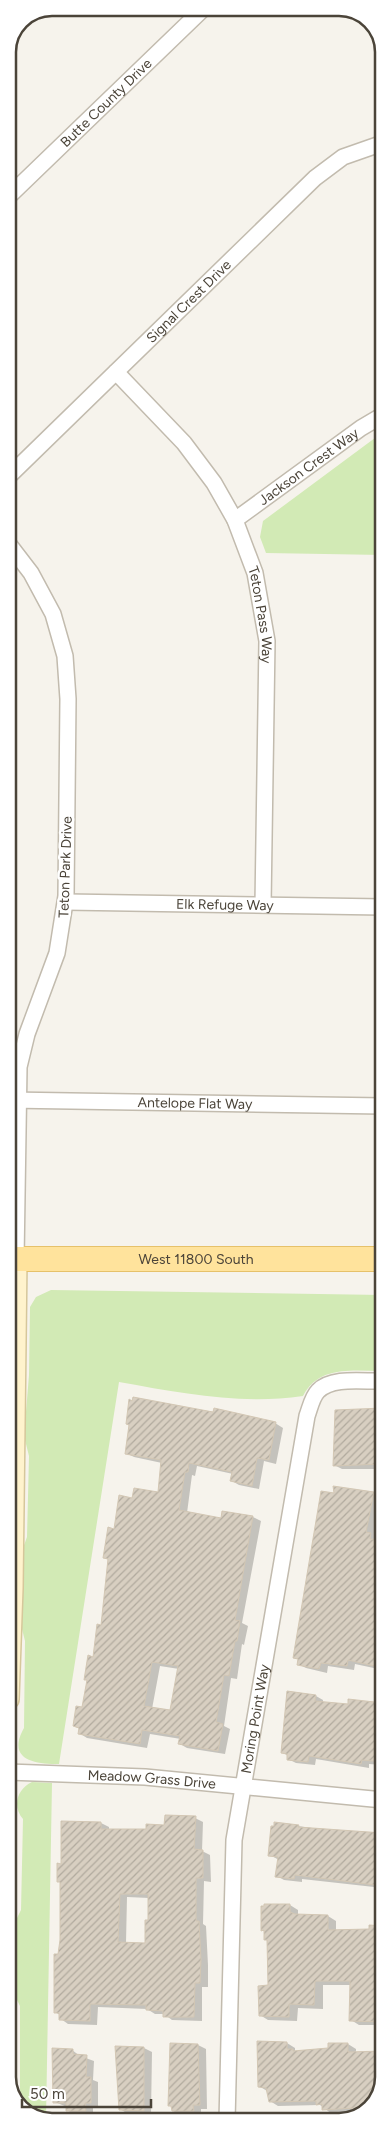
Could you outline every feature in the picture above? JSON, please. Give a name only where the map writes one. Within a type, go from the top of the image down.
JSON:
[{"type":"main road","name":"West 11800 South","points":[[17,1259],[375,1259]]},
{"type":"street","name":"Butte County Drive","points":[[16,189],[196,16]]},
{"type":"street","name":"Signal Crest Drive","points":[[16,469],[315,178],[344,157],[374,145]]},
{"type":"street","name":"Teton Pass Way","points":[[116,372],[184,443],[214,483],[235,520],[255,573],[266,641],[263,905]]},
{"type":"street","name":"Jackson Crest Way","points":[[235,520],[374,420]]},
{"type":"street","name":"Teton Park Drive","points":[[16,554],[43,593],[55,621],[65,656],[68,699],[66,902],[57,953],[22,1052],[17,1081]]},
{"type":"street","name":"Elk Refuge Way","points":[[66,902],[374,907]]},
{"type":"street","name":"Antelope Flat Way","points":[[17,1100],[375,1106]]},
{"type":"street","name":"Moring Point Way","points":[[227,2112],[232,1854],[307,1416],[315,1394],[319,1389],[329,1384],[375,1381]]},
{"type":"street","name":"Meadow Grass Drive","points":[[17,1772],[145,1777],[375,1799]]},
{"type":"green space","points":[[374,439],[374,555],[266,553],[260,537],[263,521]]},
{"type":"green space","points":[[51,1290],[375,1295],[375,1371],[349,1371],[327,1374],[310,1386],[303,1396],[256,1399],[233,1398],[165,1390],[119,1382],[59,1764],[33,1761],[26,1758],[18,1747],[24,1728],[25,1641],[21,1625],[23,1548],[27,1537],[29,1456],[24,1436],[29,1375],[30,1307],[36,1297]]},
{"type":"green space","points":[[32,1782],[52,1783],[46,2112],[32,2107],[20,2093],[20,2006],[17,2000],[17,1918],[21,1910],[23,1819],[17,1803],[20,1793]]},
{"type":"building","points":[[133,1397],[213,1412],[214,1408],[276,1422],[269,1460],[257,1458],[252,1486],[230,1481],[232,1472],[189,1463],[188,1472],[185,1472],[179,1510],[221,1518],[222,1511],[253,1516],[235,1620],[240,1621],[237,1641],[235,1641],[229,1676],[224,1675],[216,1722],[223,1724],[218,1751],[178,1744],[180,1736],[142,1730],[140,1744],[78,1734],[79,1728],[73,1726],[76,1706],[82,1707],[87,1680],[84,1680],[88,1655],[93,1657],[97,1624],[101,1625],[108,1559],[103,1558],[108,1527],[114,1529],[119,1495],[132,1498],[134,1488],[158,1492],[161,1460],[125,1454],[129,1425],[126,1424],[129,1399],[132,1401]],"holes":[[[152,1662],[178,1666],[170,1710],[144,1706]]]},
{"type":"building","points":[[375,1408],[375,1464],[333,1466],[335,1410]]},
{"type":"building","points":[[333,1486],[374,1492],[366,1532],[371,1533],[370,1539],[375,1539],[375,1666],[348,1660],[347,1666],[321,1663],[319,1669],[297,1665],[298,1659],[293,1658],[321,1491],[334,1493]]},
{"type":"building","points":[[287,1691],[316,1695],[315,1701],[348,1704],[348,1699],[375,1702],[375,1761],[362,1760],[361,1764],[309,1756],[308,1762],[287,1760],[287,1754],[281,1753]]},
{"type":"building","points":[[165,1815],[196,1816],[194,1849],[203,1850],[203,1878],[196,1878],[196,1921],[199,1921],[201,1960],[200,1983],[195,1983],[194,2017],[163,2017],[163,2011],[146,2010],[146,2005],[90,2004],[90,2021],[59,2020],[59,2013],[54,2013],[54,1954],[58,1954],[60,1940],[60,1882],[57,1882],[57,1863],[61,1864],[61,1821],[101,1822],[101,1829],[146,1829],[146,1824],[164,1825]],"holes":[[[120,1894],[148,1894],[148,1920],[145,1920],[145,1943],[118,1942]]]},
{"type":"building","points":[[274,1822],[299,1825],[298,1827],[375,1832],[375,1885],[295,1875],[294,1879],[275,1877],[278,1857],[268,1856],[271,1826],[274,1826]]},
{"type":"building","points":[[264,1904],[290,1904],[290,1912],[295,1914],[328,1915],[328,1930],[369,1929],[369,1925],[375,1925],[375,2022],[349,2021],[350,1981],[315,1981],[314,2005],[289,2004],[289,2017],[259,2016],[258,1986],[268,1985],[267,1940],[264,1940],[264,1930],[261,1931],[261,1906],[264,1906]]},
{"type":"building","points":[[257,2041],[287,2042],[287,2049],[293,2049],[293,2051],[328,2048],[328,2043],[348,2043],[348,2052],[375,2051],[373,2088],[366,2101],[357,2108],[322,2110],[322,2104],[316,2105],[316,2101],[269,2102],[266,2088],[258,2087]]},
{"type":"building","points":[[170,2043],[198,2044],[200,2105],[193,2105],[194,2111],[172,2111],[171,2106],[168,2106]]},
{"type":"building","points":[[115,2046],[144,2047],[144,2111],[119,2110]]},
{"type":"building","points":[[52,2048],[73,2049],[73,2054],[87,2055],[86,2077],[91,2077],[91,2103],[85,2103],[86,2111],[66,2111],[66,2103],[53,2103]]}]
